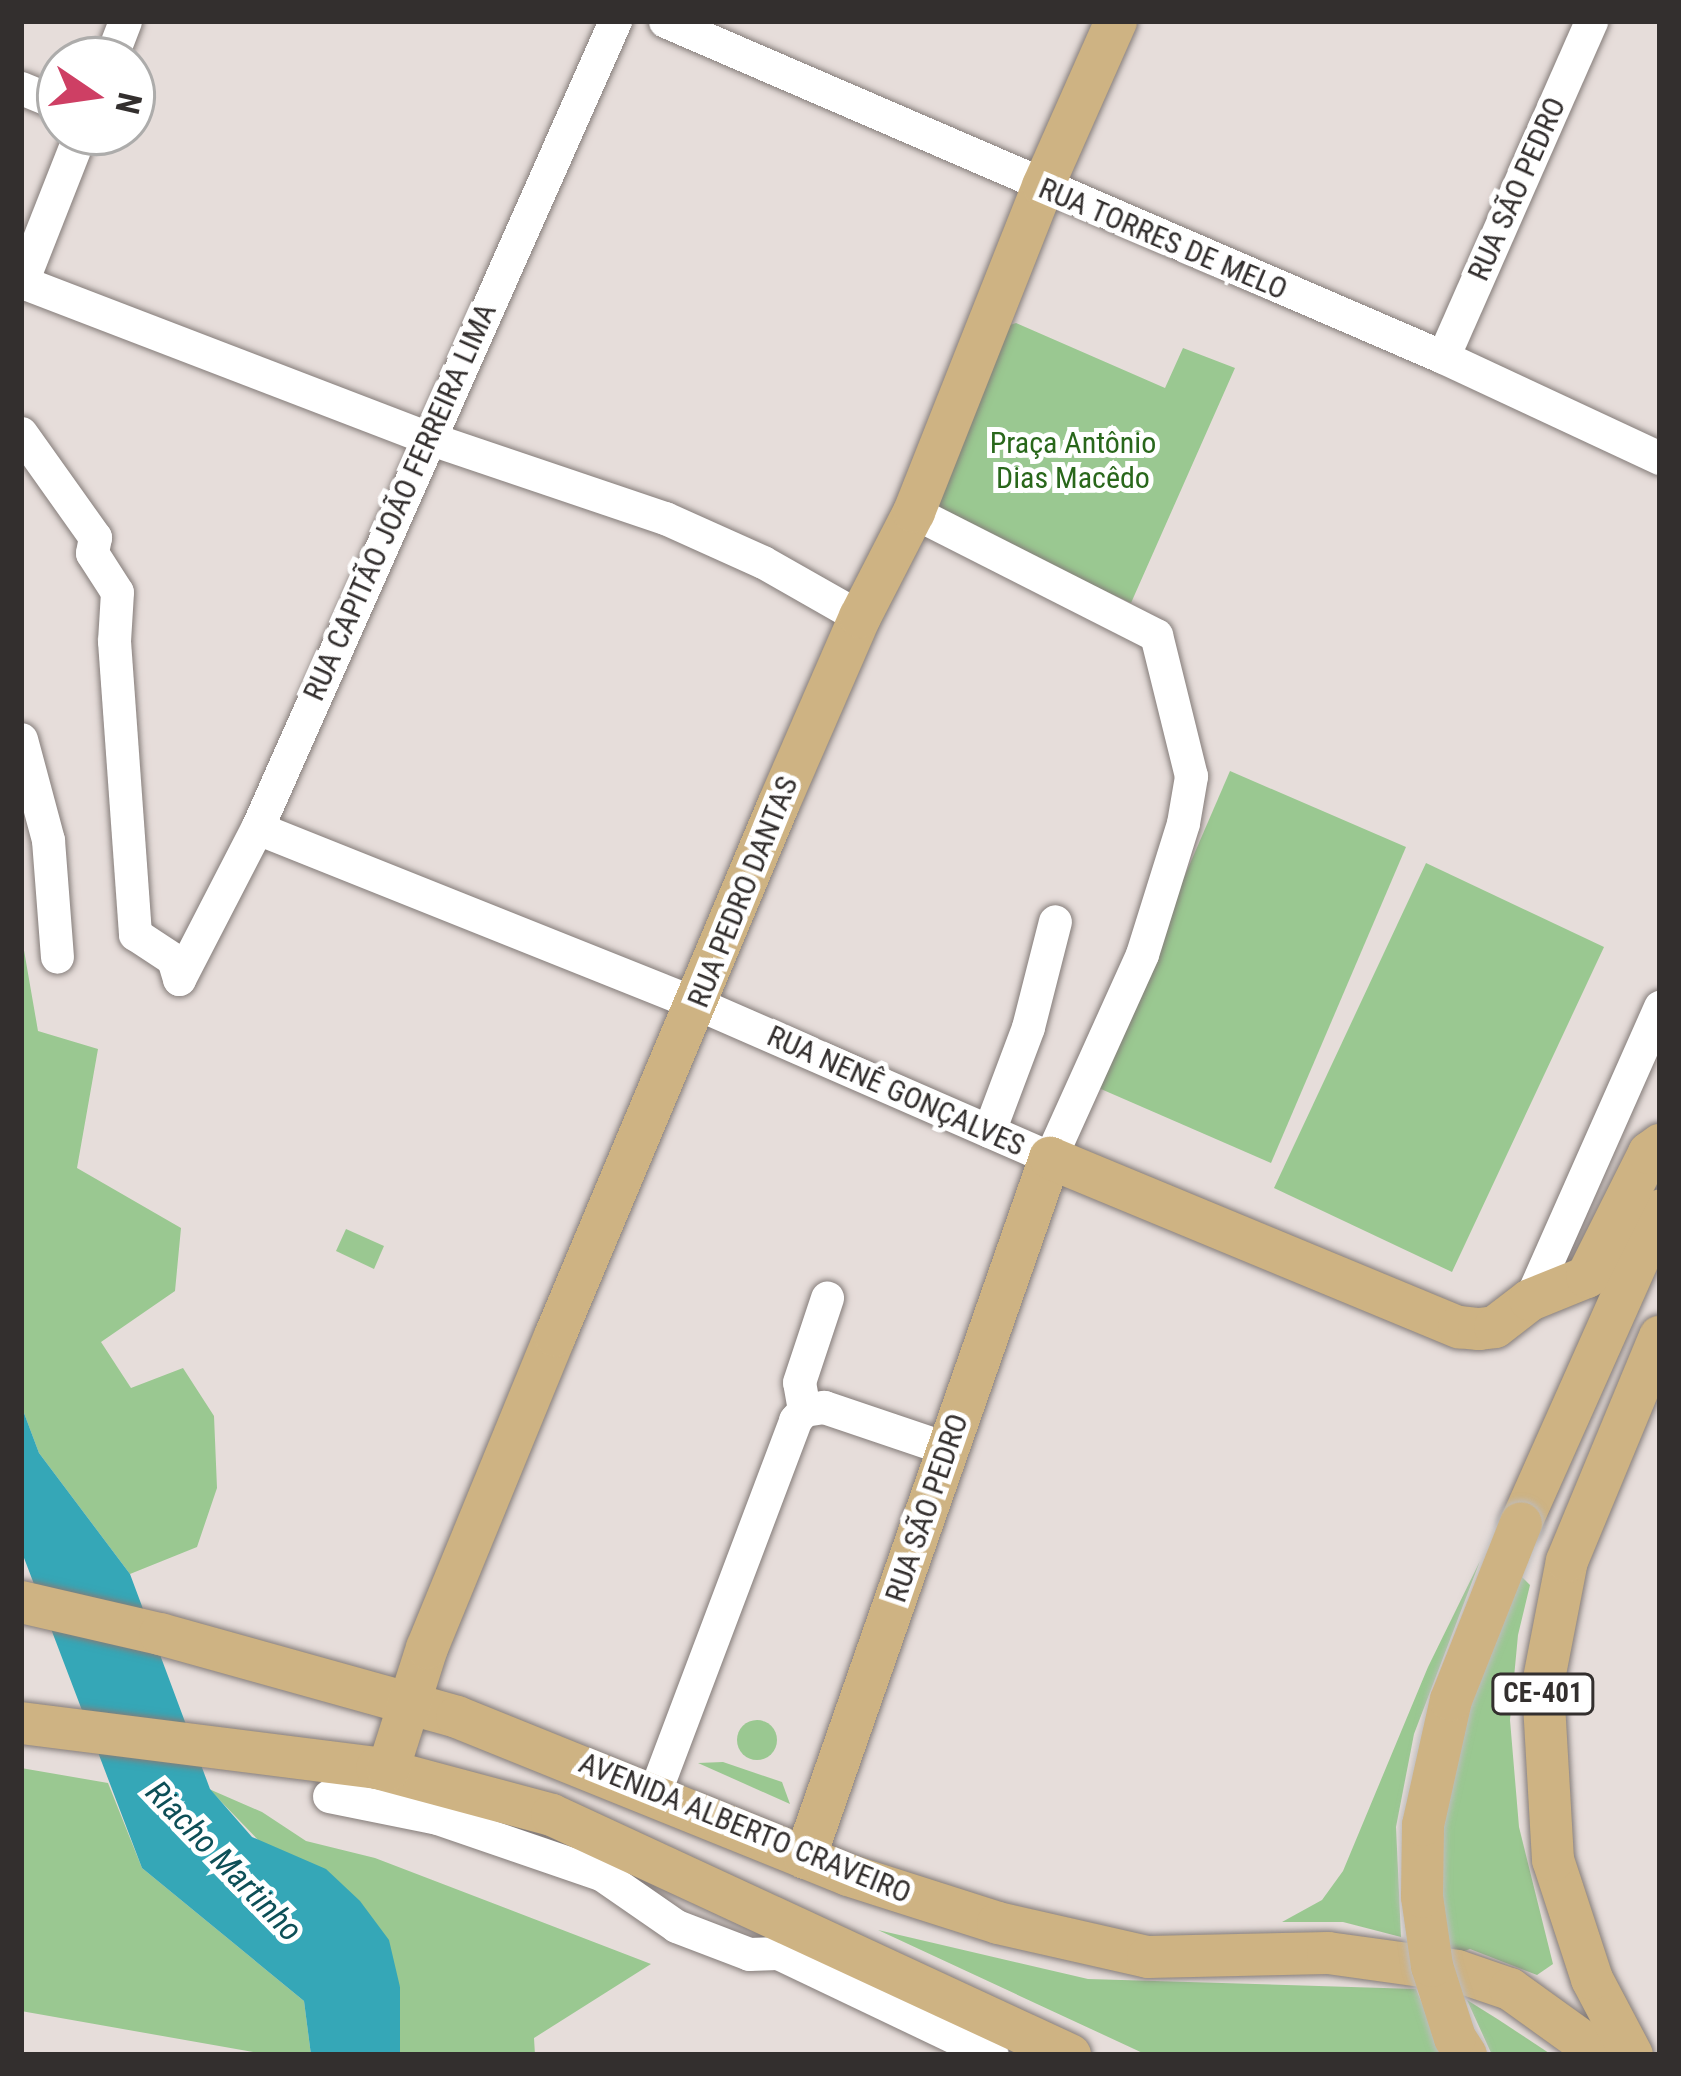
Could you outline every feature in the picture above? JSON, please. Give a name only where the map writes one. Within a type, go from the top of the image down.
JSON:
[{"type":"main road","name":"RUA PEDRO DANTAS","points":[[388,1770],[410,1702],[555,1336],[860,617],[914,512],[1043,186],[1116,21]]},
{"type":"main road","name":"RUA NENÊ GONÇALVES","points":[[1050,1157],[1460,1327],[1495,1327],[1530,1300],[1595,1270],[1649,1153],[1660,1144]]},
{"type":"main road","name":"RUA SÃO PEDRO","points":[[805,1858],[1050,1157]]},
{"type":"main road","name":"CE-401","points":[[1466,2055],[1455,2038],[1432,1966],[1422,1898],[1423,1826],[1451,1700],[1522,1523],[1660,1211]]},
{"type":"main road","name":"CE-401","points":[[1632,2055],[1592,1979],[1553,1860],[1543,1684],[1567,1561],[1660,1337]]},
{"type":"main road","name":"AVENIDA ALBERTO CRAVEIRO","points":[[24,1603],[160,1634],[410,1702],[654,1794],[805,1858],[998,1923],[1148,1957],[1328,1953],[1457,1971],[1510,1989],[1601,2055]]},
{"type":"main road","name":"AVENIDA ALBERTO CRAVEIRO","points":[[21,1723],[388,1770],[552,1815],[643,1853],[1070,2055]]},
{"type":"street","name":"RUA CAPITÃO JOÃO FERREIRA LIMA","points":[[21,433],[95,537],[92,553],[117,592],[114,641],[135,934],[173,959],[179,979],[257,828],[615,21]]},
{"type":"street","name":"RUA TORRES DE MELO","points":[[665,21],[1443,357],[1660,458]]},
{"type":"street","name":"RUA SÃO PEDRO","points":[[1443,357],[1591,21]]},
{"type":"street","points":[[68,156],[32,222],[21,283],[428,439],[665,518],[763,562],[860,617]]},
{"type":"street","points":[[914,512],[1156,635],[1191,776],[1183,823],[1142,954],[1050,1157]]},
{"type":"street","points":[[21,739],[48,840],[57,957]]},
{"type":"street","name":"RUA NENÊ GONÇALVES","points":[[257,828],[698,1004],[1050,1157]]},
{"type":"street","points":[[989,1131],[1028,1027],[1055,921]]},
{"type":"street","points":[[1530,1300],[1660,1006]]},
{"type":"street","points":[[805,1411],[799,1382],[827,1298]]},
{"type":"street","points":[[654,1794],[795,1420],[805,1411],[824,1407],[947,1450]]},
{"type":"street","points":[[329,1796],[437,1818],[602,1874],[676,1926],[749,1954],[778,1953],[992,2055]]},
{"type":"green space","name":"Praça Antônio Dias Macêdo","points":[[1016,323],[1165,388],[1183,348],[1235,368],[1131,603],[942,515],[934,496],[1007,326]]},
{"type":"green space","points":[[1230,771],[1406,847],[1271,1163],[1094,1086]]},
{"type":"green space","points":[[1426,863],[1604,947],[1452,1272],[1274,1188]]},
{"type":"green space","points":[[21,933],[38,1031],[98,1049],[77,1168],[181,1228],[175,1291],[101,1342],[131,1388],[183,1368],[214,1416],[217,1488],[197,1547],[130,1574],[39,1453],[21,1405]]},
{"type":"green space","points":[[346,1229],[384,1246],[374,1269],[336,1251]]},
{"type":"green space","points":[[1480,1561],[1414,1734],[1396,1827],[1401,1937],[1343,1922],[1282,1922],[1322,1900],[1343,1871],[1428,1667]]},
{"type":"green space","points":[[1521,1576],[1530,1585],[1518,1635],[1510,1720],[1519,1827],[1553,1964],[1537,1975],[1470,1949],[1448,1957],[1439,1850],[1465,1714]]},
{"type":"green space","points":[[757,1720],[771,1726],[777,1740],[771,1754],[757,1760],[743,1754],[737,1740],[743,1726]]},
{"type":"green space","points":[[723,1762],[782,1782],[790,1804],[698,1763]]},
{"type":"green space","points":[[21,1768],[108,1783],[142,1868],[304,2001],[311,2055],[270,2055],[21,2011]]},
{"type":"green space","points":[[209,1789],[262,1812],[306,1841],[375,1858],[651,1964],[534,2038],[535,2055],[400,2055],[400,1987]]},
{"type":"green space","points":[[878,1930],[1088,1979],[1416,1989],[1444,2055],[1147,2055]]},
{"type":"green space","points":[[1467,2000],[1499,2020],[1552,2055],[1492,2055]]},
{"type":"water","name":"Riacho Martinho","points":[[21,1405],[39,1453],[130,1574],[210,1789],[252,1837],[326,1869],[360,1901],[389,1940],[400,1987],[400,2055],[311,2055],[304,2001],[142,1868],[21,1550]]}]
